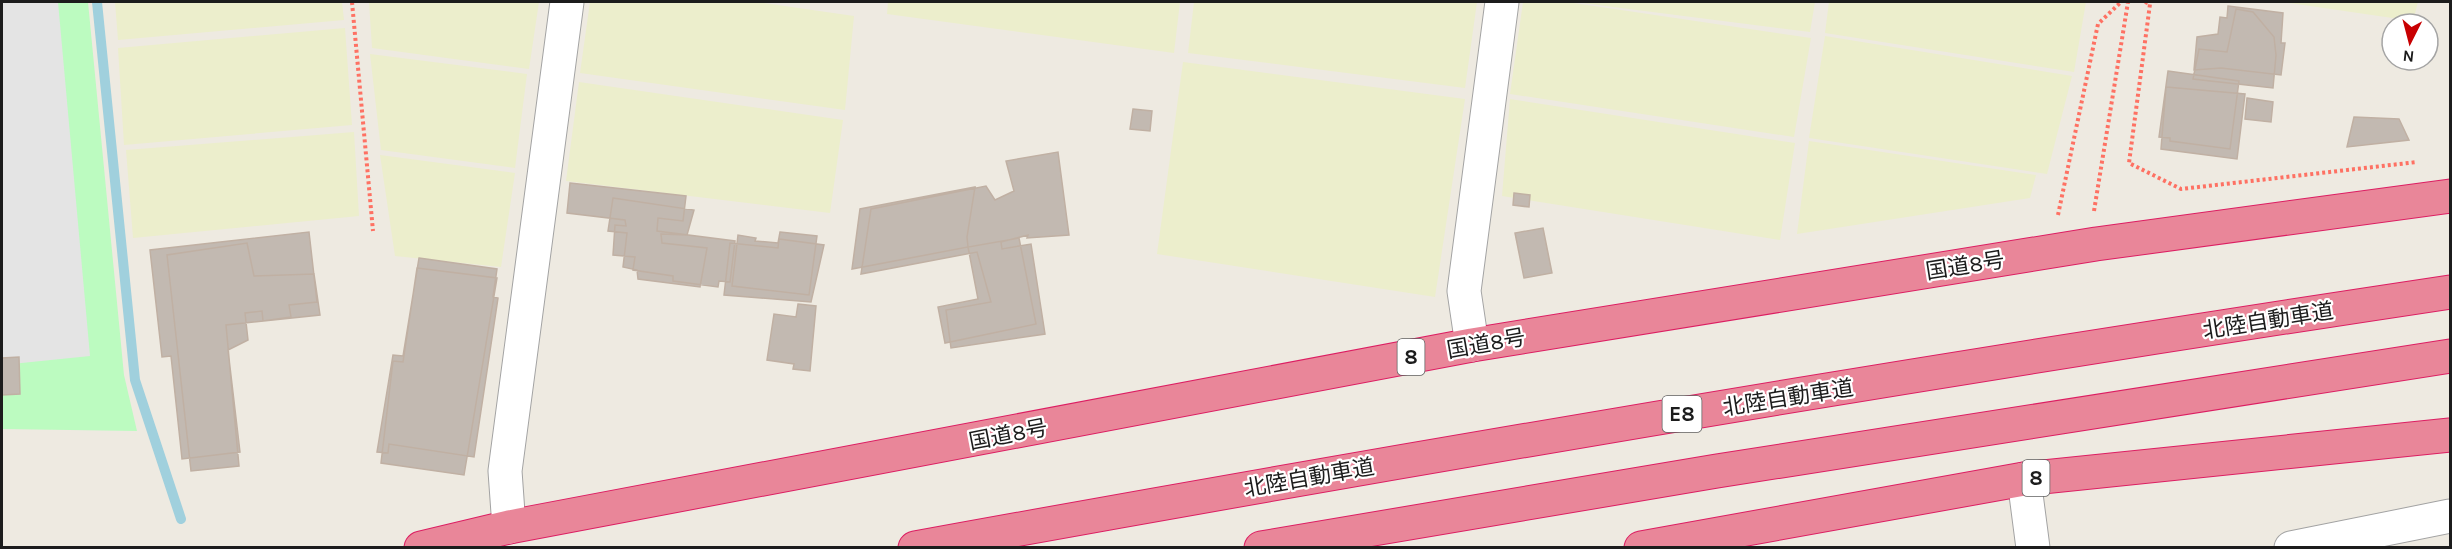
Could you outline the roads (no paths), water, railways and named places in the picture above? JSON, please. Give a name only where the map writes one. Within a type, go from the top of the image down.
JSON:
[{"type":"highway","name":"国道8号","points":[[421,548],[509,527],[1472,345],[2096,244],[2451,196]]},
{"type":"highway","name":"北陸自動車道","points":[[915,548],[1248,487],[1707,410],[2451,292]]},
{"type":"highway","points":[[1261,548],[1717,471],[2451,356]]},
{"type":"highway","name":"8","points":[[1641,548],[2024,479],[2443,436]]},
{"type":"street","points":[[509,527],[506,471],[567,2]]},
{"type":"street","points":[[1472,345],[1464,291],[1502,2]]},
{"type":"street","points":[[2024,479],[2033,548]]},
{"type":"street","points":[[2290,548],[2451,516]]},
{"type":"waterway","points":[[97,2],[135,380],[181,519]]}]
